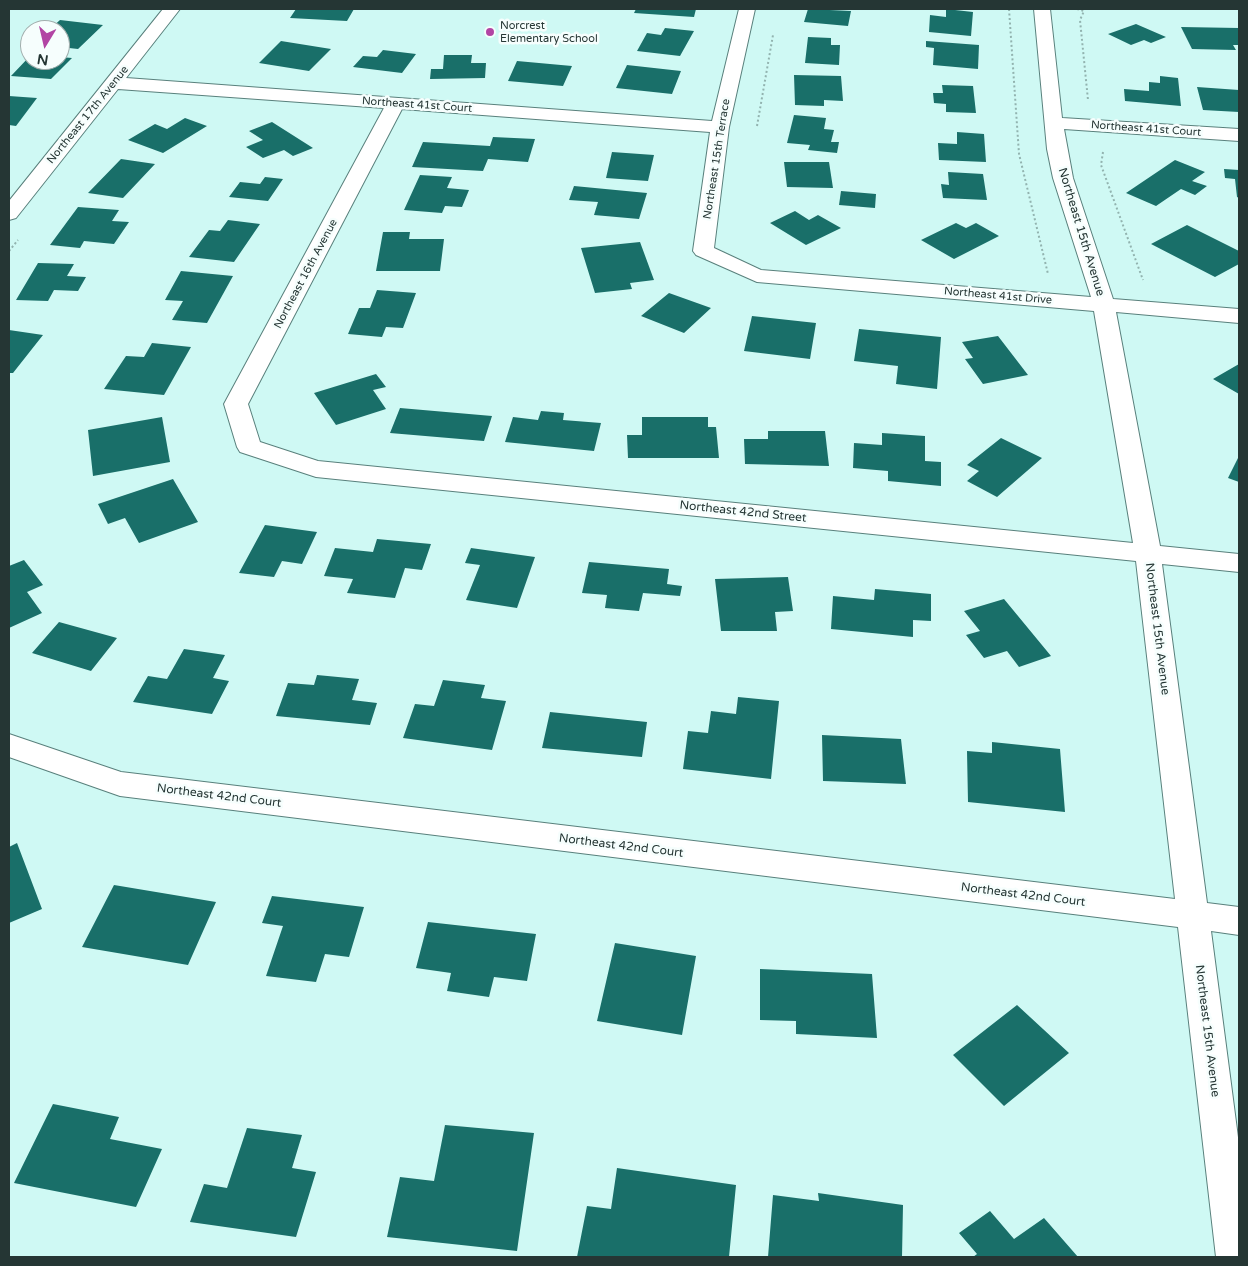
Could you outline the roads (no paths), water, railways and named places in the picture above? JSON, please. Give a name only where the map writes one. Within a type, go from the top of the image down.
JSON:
[{"type":"street","name":"Northeast 15th Terrace","points":[[747,9],[720,127],[703,251],[758,276]]},
{"type":"street","name":"Northeast 15th Avenue","points":[[1042,9],[1054,123],[1063,178],[1104,304],[1148,554],[1235,1257]]},
{"type":"street","name":"Northeast 17th Avenue","points":[[9,214],[169,13]]},
{"type":"street","name":"Northeast 41st Court","points":[[114,84],[720,127]]},
{"type":"street","name":"Northeast 16th Avenue","points":[[249,447],[236,404],[396,103]]},
{"type":"street","name":"Northeast 41st Court","points":[[1054,123],[1239,135]]},
{"type":"street","name":"Northeast 41st Drive","points":[[758,276],[1239,316]]},
{"type":"street","name":"Northeast 42nd Street","points":[[249,447],[316,469],[1239,563]]},
{"type":"street","name":"Northeast 42nd Court","points":[[9,745],[120,784],[1239,921]]},
{"type":"place","name":"Norcrest Elementary School","points":[[490,32]]}]
